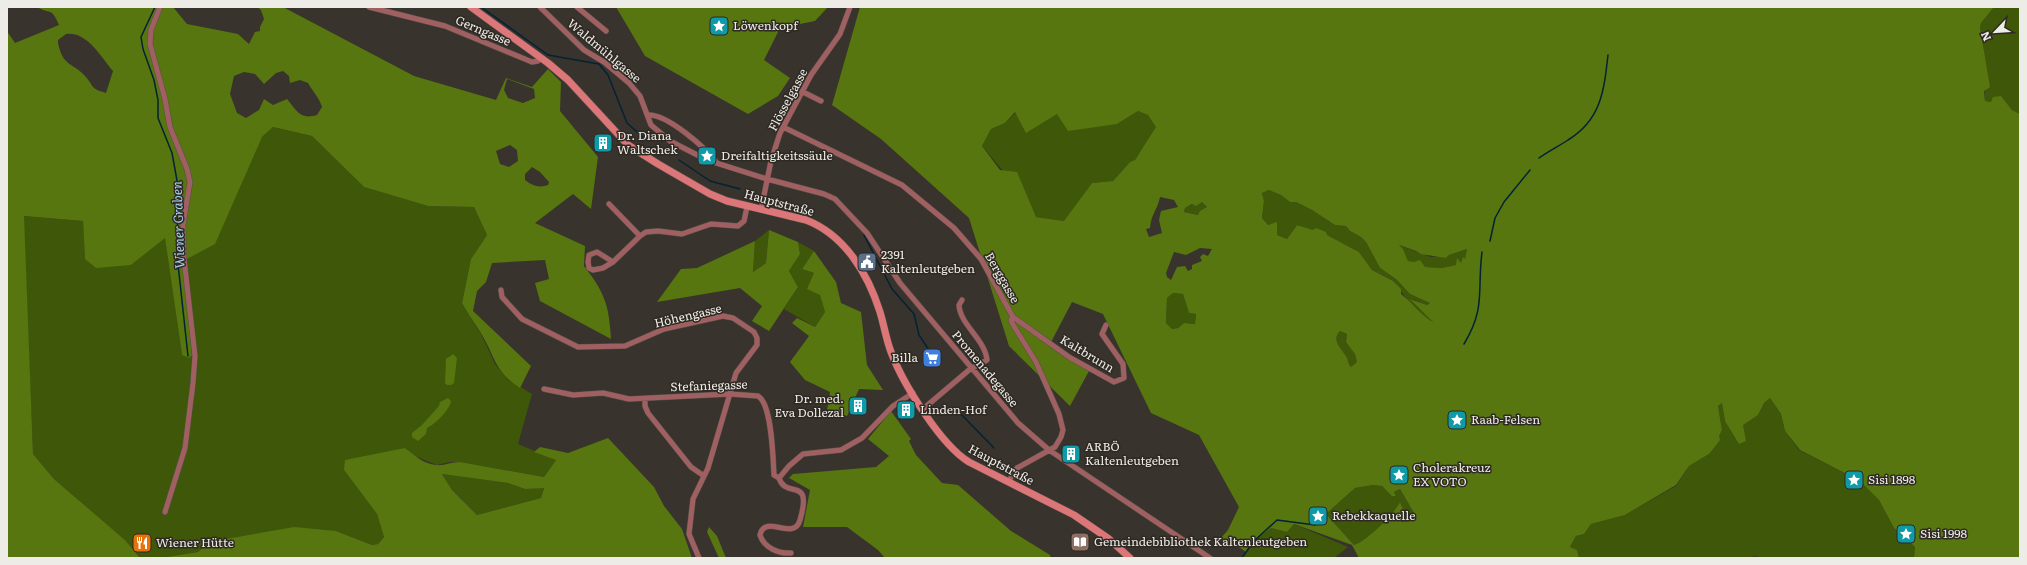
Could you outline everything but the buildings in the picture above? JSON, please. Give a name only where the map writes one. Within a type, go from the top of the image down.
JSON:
[{"type":"main road","name":"Hauptstraße","points":[[471,7],[541,58],[568,80],[628,145],[710,194],[761,210],[816,224],[835,238],[848,251],[859,267],[872,292],[892,354],[913,393],[939,433],[956,453],[969,462],[1091,526],[1109,539],[1130,558]]},
{"type":"street","points":[[160,7],[151,30],[150,44],[165,99],[170,127],[187,169],[190,182],[183,225],[184,259],[195,356],[185,448],[166,512]]},
{"type":"street","name":"Gerngasse","points":[[369,7],[406,15],[445,26],[532,62],[538,62],[541,58]]},
{"type":"street","name":"Waldmühlgasse","points":[[540,7],[584,50],[604,62],[629,83],[640,96],[649,115],[651,124],[656,130],[670,141],[717,163]]},
{"type":"street","points":[[577,7],[606,31]]},
{"type":"street","name":"Flösselgasse","points":[[761,210],[773,153],[783,127],[811,75],[840,34],[850,7]]},
{"type":"street","points":[[803,92],[821,101]]},
{"type":"street","points":[[649,115],[657,115],[696,142],[717,163]]},
{"type":"street","name":"Berggasse","points":[[783,127],[902,185],[954,228],[981,259],[1013,317],[1011,322],[1036,362],[1062,423],[1061,437],[1058,444],[1017,468],[1008,482]]},
{"type":"street","name":"Promenadegasse","points":[[717,163],[767,179],[824,194],[839,203],[867,233],[900,283],[1018,423],[1048,450],[1210,558]]},
{"type":"street","points":[[608,204],[640,236]]},
{"type":"street","points":[[613,262],[597,252],[589,255],[588,262],[589,268],[593,270],[603,268],[613,262],[646,232],[658,231],[682,234],[711,224],[738,226],[744,221],[747,206]]},
{"type":"street","name":"Höhengasse","points":[[501,290],[502,297],[522,318],[578,347],[625,346],[664,329],[721,316],[731,317],[753,330],[758,340],[756,347],[736,373],[704,476],[693,499],[690,534],[699,558]]},
{"type":"street","points":[[923,409],[972,369],[985,363],[987,358],[958,306],[962,300]]},
{"type":"street","name":"Kaltbrunn","points":[[1013,317],[1069,357],[1114,382],[1124,378],[1123,364],[1102,334],[1106,325]]},
{"type":"street","name":"Stefaniegasse","points":[[544,389],[573,395],[603,393],[629,399],[730,394],[756,395],[763,400],[773,449],[774,474],[779,478]]},
{"type":"street","points":[[792,553],[780,552],[767,546],[760,535],[762,530],[768,526],[790,529],[796,527],[800,521],[805,500],[804,495],[800,491],[784,486],[779,478],[789,466],[805,453],[841,450],[862,438],[893,406],[913,393]]},
{"type":"street","points":[[645,399],[646,411],[691,466],[704,476]]},
{"type":"green space","points":[[37,7],[173,7],[187,24],[238,34],[249,44],[255,32],[260,31],[260,27],[264,19],[261,10],[257,7],[283,7],[414,76],[496,100],[506,78],[532,87],[548,69],[561,82],[560,111],[598,157],[591,209],[573,194],[535,223],[585,246],[584,266],[597,284],[605,300],[609,317],[611,339],[540,301],[535,283],[549,279],[545,260],[492,263],[486,282],[477,291],[473,311],[531,366],[520,388],[501,371],[482,335],[462,303],[471,259],[487,235],[474,207],[428,206],[364,187],[312,136],[273,127],[262,137],[215,244],[183,261],[192,355],[189,358],[182,355],[165,238],[131,265],[96,268],[85,259],[83,221],[24,216],[33,454],[54,479],[125,540],[140,558],[7,558],[7,31],[15,43],[59,25],[52,13]],"holes":[[[66,34],[74,34],[81,37],[93,46],[113,71],[106,93],[93,87],[85,76],[65,60],[60,51],[58,40]],[[283,71],[289,76],[290,83],[300,80],[308,83],[321,103],[322,107],[317,115],[307,116],[299,113],[287,99],[273,105],[264,99],[259,110],[246,118],[237,113],[230,94],[234,76],[244,72],[255,74],[264,84],[276,73]],[[507,79],[534,89],[535,98],[523,103],[508,98],[504,90]],[[510,145],[517,150],[518,161],[509,167],[500,164],[496,151]],[[532,167],[540,172],[549,182],[548,185],[539,186],[530,184],[525,180],[525,174]]]},
{"type":"green space","points":[[616,7],[828,7],[815,21],[780,28],[764,60],[790,78],[778,96],[748,114],[645,56]]},
{"type":"green space","points":[[860,7],[1994,7],[1981,23],[1980,28],[1990,87],[1984,91],[1985,101],[1991,102],[1993,97],[2001,96],[2012,110],[2020,114],[2020,558],[1914,558],[1915,547],[1894,528],[1879,500],[1860,481],[1800,450],[1785,431],[1781,414],[1770,398],[1764,403],[1758,415],[1743,425],[1746,441],[1739,444],[1725,421],[1722,403],[1718,406],[1722,430],[1719,436],[1720,440],[1709,454],[1689,466],[1676,485],[1625,515],[1591,524],[1584,534],[1576,536],[1570,547],[1577,550],[1579,558],[1359,558],[1352,545],[1294,524],[1287,532],[1271,528],[1253,542],[1246,552],[1233,543],[1219,540],[1228,530],[1239,507],[1199,435],[1151,413],[1103,314],[1072,302],[1049,346],[1089,371],[1070,406],[1009,346],[969,218],[881,139],[832,105]],"holes":[[[1138,111],[1148,115],[1156,127],[1135,160],[1130,162],[1113,181],[1092,183],[1064,221],[1036,217],[1017,172],[1000,170],[982,146],[991,129],[1005,123],[1015,112],[1026,133],[1057,114],[1068,131],[1117,124]],[[1269,190],[1281,195],[1290,202],[1296,202],[1312,210],[1335,225],[1346,226],[1350,231],[1361,237],[1366,242],[1380,268],[1396,279],[1410,294],[1430,303],[1427,305],[1410,299],[1433,322],[1424,316],[1401,294],[1401,289],[1393,281],[1372,270],[1359,252],[1327,235],[1326,232],[1316,228],[1313,230],[1297,225],[1287,239],[1277,235],[1277,222],[1268,225],[1262,218],[1264,201],[1262,193]],[[1160,197],[1174,200],[1178,207],[1161,211],[1159,220],[1162,233],[1149,237],[1146,229],[1150,228]],[[1202,202],[1207,207],[1200,211],[1198,215],[1184,212],[1185,208],[1192,204],[1196,206]],[[1399,245],[1421,254],[1446,258],[1449,255],[1467,249],[1465,259],[1463,257],[1461,263],[1457,258],[1456,265],[1442,268],[1425,267],[1420,260],[1414,262],[1408,261],[1403,249]],[[1200,248],[1212,249],[1208,256],[1203,254],[1200,257],[1202,261],[1192,265],[1192,269],[1188,271],[1185,266],[1177,267],[1171,280],[1167,277],[1166,273],[1174,252],[1186,255]],[[1173,293],[1183,294],[1189,313],[1196,314],[1195,324],[1184,323],[1178,328],[1172,329],[1166,323],[1167,298]],[[1340,331],[1347,334],[1346,342],[1355,354],[1357,362],[1351,367],[1347,357],[1337,341],[1337,334]],[[1373,485],[1382,486],[1392,496],[1396,496],[1394,492],[1400,489],[1414,513],[1402,522],[1400,519],[1405,515],[1400,502],[1380,526],[1366,539],[1354,545],[1326,514],[1355,488]]]},
{"type":"green space","points":[[1994,7],[2020,7],[2020,114],[2012,110],[2001,96],[1991,102],[1985,101],[1983,45],[1980,28],[1981,23]]},
{"type":"green space","points":[[1138,111],[1148,115],[1157,127],[1135,160],[1130,162],[1113,181],[1092,183],[1065,221],[1036,217],[1027,199],[982,146],[991,129],[1005,123],[1016,112],[1057,114],[1117,124]]},
{"type":"green space","points":[[273,127],[312,136],[364,187],[428,206],[474,207],[487,235],[471,259],[462,303],[482,336],[495,364],[507,379],[532,394],[518,444],[556,460],[544,477],[460,462],[449,462],[437,465],[417,457],[344,470],[377,514],[384,537],[378,544],[372,545],[336,531],[209,542],[198,552],[160,558],[140,558],[125,540],[54,479],[33,454],[23,216],[83,221],[85,259],[131,265],[165,237],[182,355],[192,355],[183,261],[262,137]]},
{"type":"green space","points":[[1269,190],[1281,195],[1290,202],[1296,202],[1312,210],[1335,225],[1346,226],[1350,231],[1361,237],[1366,242],[1380,268],[1396,279],[1410,294],[1430,303],[1427,305],[1412,299],[1434,322],[1417,312],[1393,281],[1372,270],[1359,252],[1327,235],[1297,225],[1287,239],[1277,235],[1276,223],[1268,225],[1262,218],[1264,202],[1262,193]]},
{"type":"green space","points":[[1202,202],[1208,208],[1201,211],[1199,215],[1184,212],[1185,208]]},
{"type":"green space","points":[[769,230],[766,263],[753,272],[755,241]]},
{"type":"green space","points":[[769,230],[798,242],[800,254],[789,271],[798,287],[769,331],[752,321],[762,306],[740,288],[657,302],[681,269],[697,268],[755,241],[753,272],[766,263]]},
{"type":"green space","points":[[798,242],[814,251],[802,269],[814,273],[825,312],[815,327],[784,309],[798,287],[789,271],[800,254]]},
{"type":"green space","points":[[1398,245],[1431,257],[1442,256],[1446,258],[1449,255],[1467,249],[1465,260],[1461,264],[1443,268],[1424,267],[1408,261],[1403,249]]},
{"type":"green space","points":[[814,251],[836,282],[841,303],[861,312],[867,365],[883,390],[859,389],[847,416],[827,411],[830,392],[805,380],[790,362],[809,336],[792,323],[797,318],[815,327],[825,312],[820,295],[807,289],[814,273],[802,269]]},
{"type":"green space","points":[[1173,293],[1183,294],[1189,313],[1196,314],[1195,324],[1184,323],[1178,328],[1172,329],[1166,323],[1167,298]]},
{"type":"green space","points":[[1340,331],[1347,334],[1346,342],[1355,353],[1357,362],[1351,367],[1336,338]]},
{"type":"green space","points":[[453,354],[457,358],[454,383],[447,385],[445,383],[446,359]]},
{"type":"green space","points":[[448,398],[451,401],[448,409],[437,421],[427,428],[426,434],[418,441],[412,437],[412,433],[422,425],[439,406],[440,402]]},
{"type":"green space","points":[[1770,398],[1781,414],[1785,431],[1799,450],[1860,481],[1879,500],[1894,528],[1915,547],[1914,558],[1763,558],[1754,556],[1751,558],[1579,558],[1577,551],[1570,547],[1576,536],[1584,534],[1591,524],[1625,515],[1676,486],[1689,466],[1709,454],[1722,430],[1718,406],[1722,403],[1725,421],[1746,441],[1742,425],[1758,415],[1764,403]]},
{"type":"green space","points":[[891,411],[911,439],[909,441],[916,455],[942,483],[958,485],[1011,531],[1050,555],[1051,558],[885,558],[878,550],[847,527],[803,527],[810,490],[789,478],[793,474],[876,467],[889,456],[868,439]]},
{"type":"green space","points":[[608,438],[654,487],[664,506],[682,529],[692,558],[160,558],[198,552],[209,542],[294,527],[336,531],[372,545],[378,544],[384,537],[377,514],[344,470],[345,460],[405,448],[420,459],[433,465],[460,462],[544,477],[556,460],[534,452],[540,447],[568,453]],"holes":[[[442,474],[508,483],[525,489],[544,488],[541,498],[477,515],[452,490]]]},
{"type":"green space","points":[[442,474],[508,483],[525,489],[544,487],[541,498],[477,515],[452,490]]},
{"type":"green space","points":[[1373,485],[1381,486],[1396,496],[1394,492],[1400,489],[1414,513],[1408,516],[1407,514],[1405,515],[1400,503],[1386,521],[1373,534],[1360,543],[1354,545],[1326,514],[1355,488]]},
{"type":"green space","points":[[1294,524],[1348,547],[1334,558],[1242,558],[1253,542],[1271,528],[1287,532]]},
{"type":"green space","points":[[709,527],[717,536],[726,558],[719,558],[707,532]]},
{"type":"waterway","name":"Wiener Graben","points":[[155,7],[141,37],[143,49],[154,80],[158,100],[158,118],[172,153],[178,186],[177,255],[188,356]]},
{"type":"waterway","points":[[481,7],[548,55],[599,64],[608,75],[627,123],[644,138]]},
{"type":"waterway","points":[[1539,158],[1568,140],[1588,123],[1599,104],[1605,81],[1608,55]]},
{"type":"waterway","points":[[679,160],[710,181],[740,189]]},
{"type":"waterway","points":[[1490,241],[1495,218],[1504,202],[1530,170]]},
{"type":"waterway","points":[[864,235],[892,289],[914,314],[919,335],[929,350]]},
{"type":"waterway","points":[[1464,344],[1471,331],[1478,309],[1482,252]]},
{"type":"waterway","points":[[958,411],[994,448]]},
{"type":"waterway","points":[[1242,558],[1253,542],[1277,520],[1315,525],[1317,518]]},
{"type":"place","name":"Löwenkopf","points":[[719,26]]},
{"type":"place","name":"Dr. Diana Waltschek","points":[[603,143]]},
{"type":"place","name":"Dreifaltigkeitssäule","points":[[707,156]]},
{"type":"place","name":"2391 Kaltenleutgeben","points":[[867,262]]},
{"type":"place","name":"Billa","points":[[932,358]]},
{"type":"place","name":"Dr. med. Eva Dollezal","points":[[858,406]]},
{"type":"place","name":"Linden-Hof","points":[[906,410]]},
{"type":"place","name":"Raab-Felsen","points":[[1457,420]]},
{"type":"place","name":"ARBÖ Kaltenleutgeben","points":[[1071,454]]},
{"type":"place","name":"Cholerakreuz EX VOTO","points":[[1399,475]]},
{"type":"place","name":"Sisi 1898","points":[[1854,480]]},
{"type":"place","name":"Rebekkaquelle","points":[[1318,516]]},
{"type":"place","name":"Sisi 1998","points":[[1906,534]]},
{"type":"place","name":"Gemeindebibliothek Kaltenleutgeben","points":[[1080,542]]},
{"type":"place","name":"Wiener Hütte","points":[[142,543]]}]
